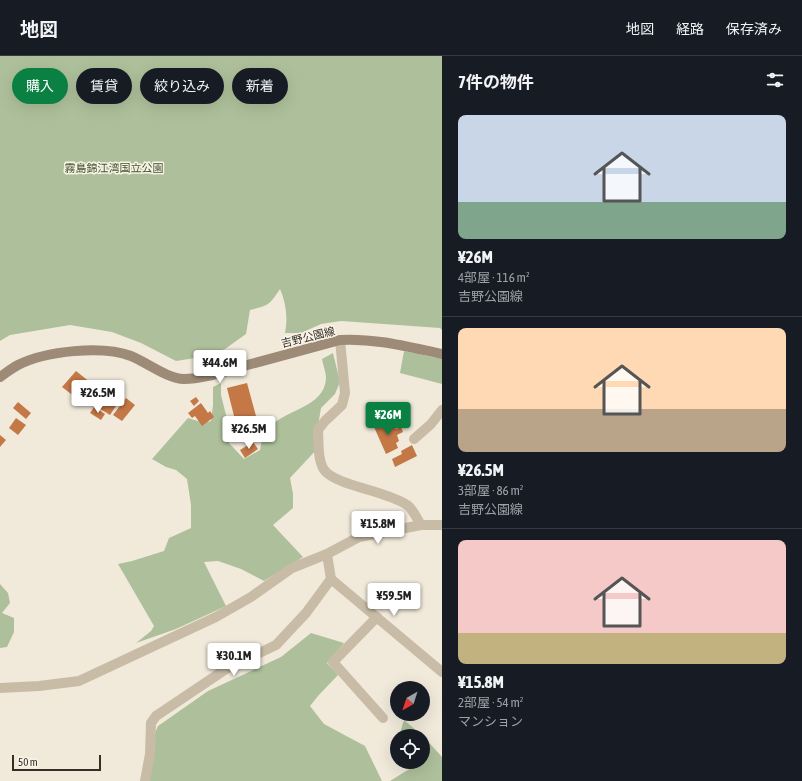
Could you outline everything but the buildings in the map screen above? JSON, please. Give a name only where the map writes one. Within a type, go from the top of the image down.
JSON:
[{"type":"main road","name":"吉野公園線","points":[[0,377],[18,365],[37,359],[61,353],[88,350],[112,350],[130,356],[182,379],[195,378],[340,340],[358,339],[388,342],[442,354]]},
{"type":"street","points":[[340,340],[345,393],[342,405],[318,430],[321,462],[326,472],[339,480],[389,496],[408,505],[421,525]]},
{"type":"street","points":[[414,439],[432,424],[442,410]]},
{"type":"street","points":[[0,688],[39,686],[79,681],[216,618],[251,597],[292,568],[327,554],[359,537],[421,525],[442,526]]},
{"type":"street","points":[[327,554],[331,579],[442,672]]},
{"type":"street","points":[[146,781],[150,754],[151,723],[156,716],[226,669],[276,645],[306,613],[331,579]]},
{"type":"street","points":[[376,617],[333,662],[383,718]]},
{"type":"green space","name":"霧島錦江湾国立公園","points":[[0,56],[442,56],[442,330],[440,328],[341,321],[321,324],[301,333],[285,333],[286,311],[280,289],[268,304],[250,310],[246,334],[225,349],[195,358],[176,361],[141,343],[112,332],[70,325],[10,335],[0,341]]},
{"type":"green space","points":[[404,351],[442,359],[442,384],[400,373]]},
{"type":"green space","points":[[333,353],[340,382],[335,394],[321,408],[318,426],[318,448],[290,478],[293,494],[293,508],[273,525],[303,557],[264,581],[241,569],[218,561],[204,562],[226,606],[176,629],[136,643],[151,631],[154,626],[118,564],[164,551],[169,538],[191,528],[191,505],[187,479],[176,470],[166,467],[152,459],[188,418],[204,423],[211,421],[213,387],[221,383],[221,395],[228,423],[229,443],[244,459],[260,450],[264,434],[272,424],[310,403],[318,396],[324,388],[326,378],[322,359]]},
{"type":"green space","points":[[0,584],[8,593],[10,603],[2,613],[14,618],[14,632],[7,647],[0,648]]},
{"type":"green space","points":[[311,633],[344,643],[327,663],[338,675],[310,706],[324,724],[365,746],[382,781],[144,781],[146,754],[158,726],[208,691],[281,657]]},
{"type":"green space","points":[[404,721],[405,721],[415,729],[401,729]]},
{"type":"green space","points":[[430,744],[442,757],[442,781],[390,781],[409,769],[430,769]]}]
